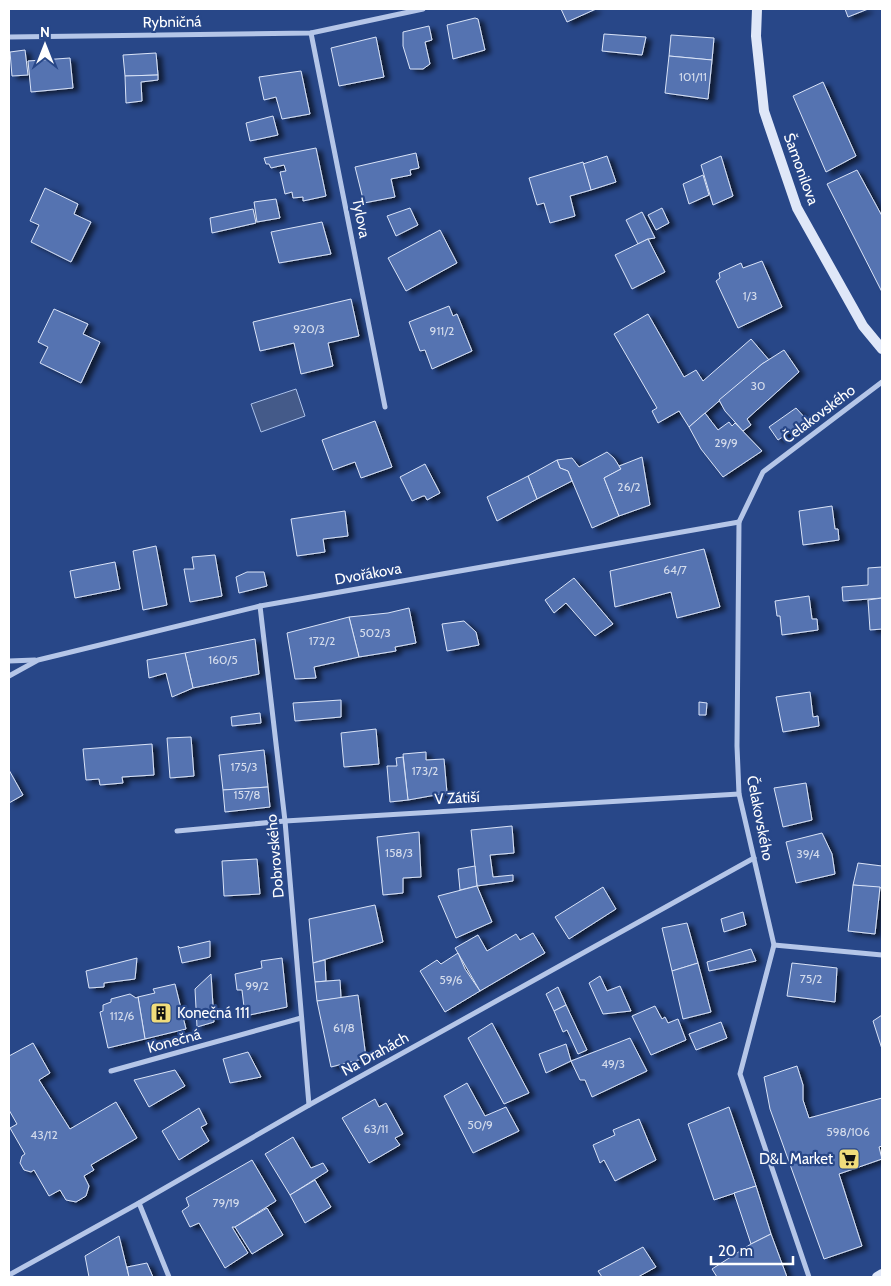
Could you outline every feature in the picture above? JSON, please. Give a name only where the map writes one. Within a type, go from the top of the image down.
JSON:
[{"type":"street","name":"Rybničná","points":[[9,37],[311,33],[423,9]]},
{"type":"street","name":"Šamonilova","points":[[757,9],[756,36],[764,111],[797,208],[863,326],[882,349]]},
{"type":"street","name":"Tylova","points":[[311,33],[385,407]]},
{"type":"street","name":"Čelakovského","points":[[809,1277],[740,1074],[774,945],[739,794],[737,746],[739,522],[763,472],[882,382]]},
{"type":"street","name":"Dvořákova","points":[[9,676],[38,660],[260,606],[739,522]]},
{"type":"street","name":"Dobrovského","points":[[260,606],[285,821],[309,1105]]},
{"type":"street","points":[[9,661],[38,660]]},
{"type":"street","name":"V Zátiší","points":[[177,831],[285,821],[739,794]]},
{"type":"street","name":"Na Drahách","points":[[9,1276],[309,1105],[754,858]]},
{"type":"street","points":[[774,945],[882,955]]},
{"type":"street","name":"Konečná","points":[[111,1071],[301,1018]]},
{"type":"street","points":[[139,1203],[169,1277]]},
{"type":"street","points":[[877,1277],[882,1274]]},
{"type":"water","points":[[296,389],[305,416],[261,432],[251,404]]},
{"type":"building","points":[[561,9],[596,9],[567,22]]},
{"type":"building","points":[[845,9],[868,9],[848,17]]},
{"type":"building","points":[[475,18],[478,19],[485,50],[453,59],[447,25]]},
{"type":"building","points":[[429,26],[432,40],[425,42],[430,64],[423,69],[410,69],[403,46],[403,32]]},
{"type":"building","points":[[604,34],[646,37],[642,55],[602,51]]},
{"type":"building","points":[[671,35],[714,38],[712,60],[669,56]]},
{"type":"building","points":[[376,37],[384,77],[339,86],[331,48]]},
{"type":"building","points":[[25,50],[28,75],[12,76],[10,52]]},
{"type":"building","points":[[156,53],[158,75],[125,76],[123,55]]},
{"type":"building","points":[[669,56],[712,60],[708,99],[665,93]]},
{"type":"building","points":[[70,58],[73,88],[31,92],[28,61]]},
{"type":"building","points":[[301,71],[310,114],[282,119],[276,97],[264,100],[259,77]]},
{"type":"building","points":[[158,75],[158,80],[141,82],[142,101],[126,103],[125,76]]},
{"type":"building","points":[[823,82],[856,156],[826,172],[793,96]]},
{"type":"building","points":[[273,116],[278,135],[250,141],[246,123]]},
{"type":"building","points":[[316,148],[326,196],[303,201],[303,197],[293,198],[292,192],[285,194],[280,172],[286,171],[284,165],[271,168],[269,164],[266,164],[264,158]]},
{"type":"building","points":[[416,153],[419,168],[410,170],[411,175],[391,179],[395,197],[364,203],[355,167]]},
{"type":"building","points":[[607,156],[616,182],[591,190],[583,164]]},
{"type":"building","points":[[721,156],[733,196],[713,205],[701,165]]},
{"type":"building","points":[[583,162],[591,190],[570,196],[575,216],[550,223],[544,203],[537,205],[529,178]]},
{"type":"building","points":[[857,170],[882,216],[882,292],[827,184]]},
{"type":"building","points":[[703,175],[709,195],[689,204],[683,184]]},
{"type":"building","points":[[45,188],[78,204],[74,214],[91,222],[71,262],[31,242],[39,225],[30,221]]},
{"type":"building","points":[[276,199],[280,218],[257,222],[254,202]]},
{"type":"building","points":[[410,208],[418,225],[396,236],[387,216]]},
{"type":"building","points":[[662,208],[669,223],[656,230],[648,215]]},
{"type":"building","points":[[253,209],[256,223],[212,233],[210,218]]},
{"type":"building","points":[[642,212],[655,238],[638,244],[626,220]]},
{"type":"building","points":[[322,222],[331,254],[279,263],[271,232]]},
{"type":"building","points":[[440,230],[457,263],[406,291],[388,258]]},
{"type":"building","points":[[648,239],[665,272],[632,289],[615,255]]},
{"type":"building","points":[[762,261],[782,307],[738,328],[716,281],[720,278],[719,273],[741,263],[743,268]]},
{"type":"building","points":[[351,299],[359,336],[328,343],[333,366],[301,374],[294,343],[260,351],[253,322]]},
{"type":"building","points":[[449,306],[453,316],[457,314],[472,351],[432,369],[425,350],[420,351],[409,322]]},
{"type":"building","points":[[54,309],[88,324],[83,334],[100,342],[81,383],[40,363],[48,347],[38,342]]},
{"type":"building","points":[[648,314],[684,377],[696,370],[703,381],[751,339],[769,360],[689,427],[679,411],[658,423],[652,411],[657,408],[614,334]]},
{"type":"building","points":[[784,350],[799,372],[747,419],[751,425],[743,431],[725,411],[719,400],[762,364]]},
{"type":"building","points":[[796,408],[807,420],[778,440],[769,427]]},
{"type":"building","points":[[705,413],[718,430],[729,422],[732,426],[735,423],[762,451],[723,477],[701,449],[689,427]]},
{"type":"building","points":[[375,421],[392,467],[361,478],[355,462],[333,470],[322,440]]},
{"type":"building","points":[[607,452],[614,458],[621,469],[604,478],[619,516],[592,528],[568,471],[560,468],[557,460],[572,458],[579,467]]},
{"type":"building","points":[[642,457],[650,505],[619,516],[604,478],[621,469],[619,466]]},
{"type":"building","points":[[557,460],[560,468],[568,471],[572,481],[537,499],[528,476]]},
{"type":"building","points":[[425,464],[440,493],[427,500],[423,496],[412,501],[400,477]]},
{"type":"building","points":[[528,476],[537,499],[497,521],[487,497]]},
{"type":"building","points":[[832,506],[835,529],[838,529],[839,540],[803,545],[799,511]]},
{"type":"building","points":[[345,511],[348,536],[323,539],[325,552],[297,556],[291,519]]},
{"type":"building","points":[[156,546],[167,605],[143,610],[133,551]]},
{"type":"building","points":[[704,549],[720,607],[677,618],[671,592],[615,607],[610,571]]},
{"type":"building","points":[[215,555],[222,596],[190,602],[184,569],[194,569],[192,557]]},
{"type":"building","points":[[115,562],[120,589],[75,598],[70,571]]},
{"type":"building","points":[[882,567],[882,598],[843,601],[842,587],[868,585],[868,568]]},
{"type":"building","points":[[247,572],[264,572],[267,586],[239,593],[236,577]]},
{"type":"building","points":[[574,578],[613,624],[595,636],[566,603],[554,613],[545,600]]},
{"type":"building","points":[[809,596],[812,619],[817,619],[818,630],[782,635],[780,616],[777,616],[775,601]]},
{"type":"building","points":[[882,598],[882,629],[870,630],[868,600]]},
{"type":"building","points":[[409,608],[416,643],[395,647],[396,651],[359,657],[349,617],[388,613]]},
{"type":"building","points":[[349,617],[359,657],[314,667],[316,678],[295,679],[287,633]]},
{"type":"building","points":[[464,621],[476,632],[479,645],[447,651],[442,624]]},
{"type":"building","points":[[255,639],[259,674],[193,688],[185,653]]},
{"type":"building","points":[[185,653],[193,688],[172,697],[166,673],[149,678],[147,660]]},
{"type":"building","points":[[810,692],[813,717],[818,716],[819,726],[783,732],[776,697]]},
{"type":"building","points":[[341,700],[341,717],[295,721],[293,703]]},
{"type":"building","points":[[699,702],[707,703],[706,715],[699,715]]},
{"type":"building","points":[[260,713],[261,723],[232,726],[231,717]]},
{"type":"building","points":[[376,729],[379,764],[344,767],[341,733]]},
{"type":"building","points":[[191,737],[194,776],[170,778],[167,738]]},
{"type":"building","points":[[152,744],[154,775],[122,777],[123,783],[100,785],[99,779],[86,780],[83,749]]},
{"type":"building","points":[[264,750],[268,787],[223,790],[219,755]]},
{"type":"building","points":[[426,752],[426,760],[444,759],[447,793],[408,800],[403,754]]},
{"type":"building","points":[[403,757],[408,800],[390,802],[387,766],[397,766],[396,758]]},
{"type":"building","points":[[9,770],[23,795],[9,803]]},
{"type":"building","points":[[806,783],[812,820],[783,827],[774,788]]},
{"type":"building","points":[[268,787],[270,807],[225,812],[223,790]]},
{"type":"building","points":[[512,826],[514,853],[490,855],[493,877],[513,875],[513,881],[477,886],[471,830]]},
{"type":"building","points":[[419,832],[421,877],[403,878],[403,893],[383,895],[377,837]]},
{"type":"building","points":[[822,833],[832,854],[835,874],[796,883],[786,842]]},
{"type":"building","points":[[257,859],[260,894],[224,896],[222,861]]},
{"type":"building","points":[[858,863],[882,866],[882,888],[853,885]]},
{"type":"building","points":[[475,866],[477,886],[460,890],[458,869]]},
{"type":"building","points":[[853,885],[880,887],[875,934],[848,931]]},
{"type":"building","points":[[477,886],[492,922],[456,938],[438,896]]},
{"type":"building","points":[[603,887],[616,909],[569,939],[555,917]]},
{"type":"building","points":[[375,905],[383,942],[313,963],[309,919]]},
{"type":"building","points":[[743,912],[746,925],[724,932],[721,919]]},
{"type":"building","points":[[687,923],[698,963],[672,971],[662,928]]},
{"type":"building","points":[[533,933],[545,953],[480,991],[455,948],[478,935],[487,951],[516,934],[520,940]]},
{"type":"building","points":[[210,941],[210,957],[182,963],[178,946],[180,948]]},
{"type":"building","points":[[751,949],[756,961],[709,971],[707,962]]},
{"type":"building","points":[[458,953],[465,969],[480,991],[445,1012],[420,971],[437,960],[441,964]]},
{"type":"building","points":[[137,958],[135,979],[104,983],[104,987],[89,988],[86,971]]},
{"type":"building","points":[[282,958],[287,1007],[245,1016],[242,990],[237,990],[235,974],[262,968],[261,961]]},
{"type":"building","points":[[325,960],[326,981],[315,982],[313,963]]},
{"type":"building","points":[[698,963],[711,1012],[683,1019],[672,971]]},
{"type":"building","points":[[792,963],[837,968],[835,1002],[787,996]]},
{"type":"building","points":[[211,974],[214,1022],[197,1027],[195,989]]},
{"type":"building","points":[[600,976],[607,991],[620,986],[631,1011],[603,1014],[589,983]]},
{"type":"building","points":[[340,980],[341,998],[317,1001],[315,982]]},
{"type":"building","name":"Konečná 111","points":[[175,984],[186,1029],[145,1039],[138,997],[155,993],[153,989]]},
{"type":"building","points":[[558,987],[566,1005],[554,1011],[546,994]]},
{"type":"building","points":[[130,994],[136,998],[138,997],[145,1039],[108,1048],[100,1012],[103,1011],[103,1005],[111,1002],[111,999]]},
{"type":"building","points":[[358,995],[366,1058],[331,1067],[317,1001]]},
{"type":"building","points":[[566,1005],[587,1050],[578,1054],[567,1030],[563,1032],[554,1011]]},
{"type":"building","points":[[655,1006],[662,1019],[665,1017],[668,1023],[678,1019],[686,1040],[651,1055],[632,1016]]},
{"type":"building","points":[[882,1015],[882,1049],[873,1021]]},
{"type":"building","points":[[721,1022],[727,1038],[696,1050],[689,1034]]},
{"type":"building","points":[[492,1023],[529,1093],[504,1104],[468,1038]]},
{"type":"building","points":[[630,1038],[647,1071],[592,1097],[585,1080],[580,1080],[571,1061]]},
{"type":"building","points":[[33,1043],[50,1073],[39,1080],[70,1129],[116,1102],[137,1138],[91,1165],[94,1170],[84,1176],[89,1186],[86,1196],[76,1202],[66,1200],[60,1190],[49,1196],[34,1170],[31,1172],[24,1170],[20,1163],[22,1156],[25,1154],[10,1128],[17,1124],[9,1110],[9,1056]]},
{"type":"building","points":[[566,1044],[571,1061],[546,1073],[539,1054]]},
{"type":"building","points":[[248,1052],[261,1077],[230,1083],[223,1059]]},
{"type":"building","points":[[797,1066],[803,1085],[803,1100],[809,1118],[882,1098],[882,1146],[879,1147],[882,1159],[839,1174],[862,1246],[824,1259],[770,1109],[764,1077]]},
{"type":"building","points":[[175,1070],[185,1086],[149,1107],[134,1080]]},
{"type":"building","points":[[467,1083],[485,1116],[506,1107],[519,1131],[473,1153],[444,1096]]},
{"type":"building","points":[[375,1099],[379,1107],[386,1103],[403,1134],[395,1138],[400,1145],[369,1163],[342,1118]]},
{"type":"building","points":[[729,1107],[756,1186],[714,1200],[688,1124]]},
{"type":"building","points":[[199,1108],[207,1124],[201,1127],[209,1141],[179,1160],[162,1131]]},
{"type":"building","points":[[639,1119],[656,1160],[615,1181],[604,1160],[600,1163],[593,1145],[615,1135],[613,1130]]},
{"type":"building","points":[[293,1137],[311,1168],[323,1163],[328,1171],[290,1195],[265,1154]]},
{"type":"building","points":[[252,1160],[276,1201],[235,1227],[232,1227],[248,1253],[225,1268],[199,1223],[190,1227],[182,1211],[189,1206],[186,1198]]},
{"type":"building","points":[[315,1180],[331,1207],[305,1223],[290,1195]]},
{"type":"building","points":[[756,1186],[771,1234],[751,1244],[734,1193]]},
{"type":"building","points":[[267,1208],[283,1235],[252,1254],[235,1227]]},
{"type":"building","points":[[771,1234],[787,1277],[717,1277],[712,1269],[751,1244]]},
{"type":"building","points":[[119,1236],[129,1277],[89,1277],[85,1256]]},
{"type":"building","points":[[643,1247],[656,1267],[638,1277],[602,1277],[598,1271]]},
{"type":"building","points":[[147,1263],[153,1277],[129,1277],[127,1267]]},
{"type":"place","name":"Konečná 111","points":[[161,1013]]},
{"type":"place","name":"D&L Market","points":[[849,1159]]}]
